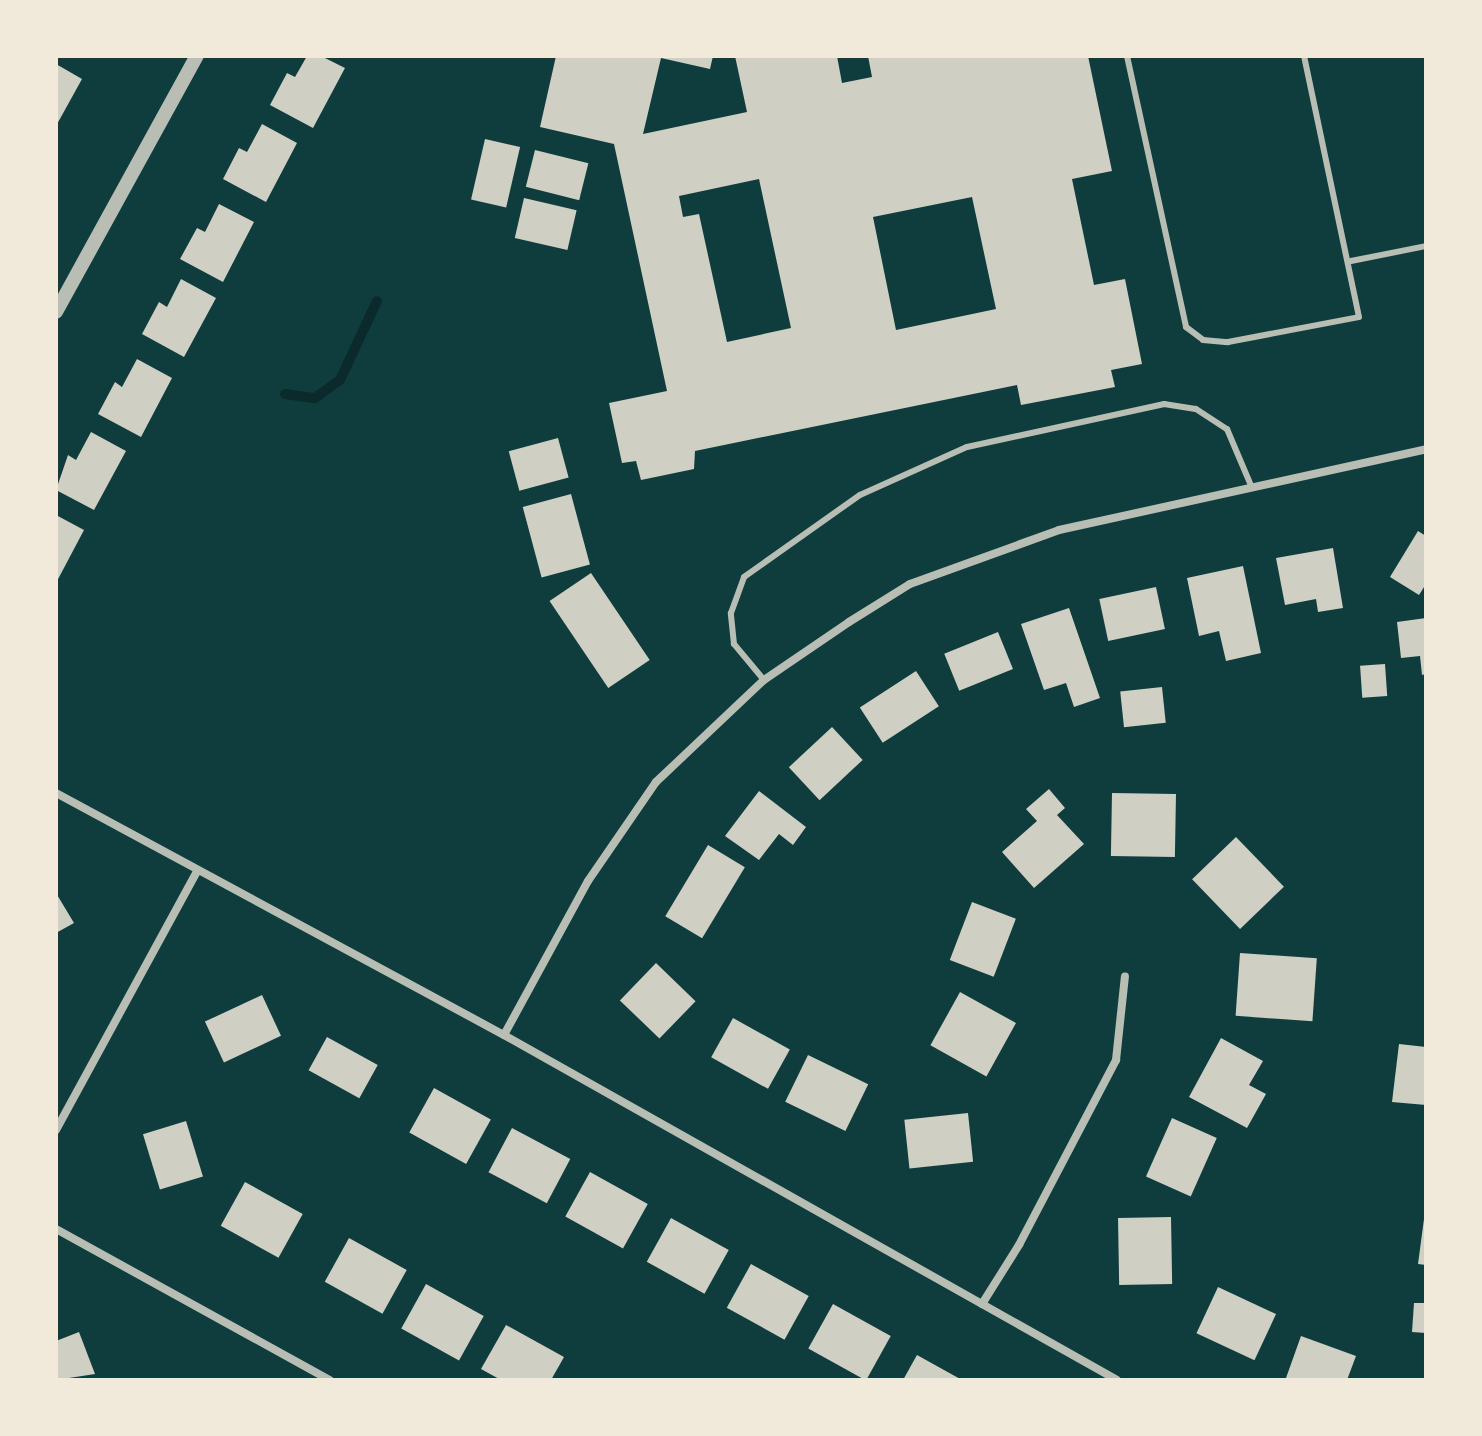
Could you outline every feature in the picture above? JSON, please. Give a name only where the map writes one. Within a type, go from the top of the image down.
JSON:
[{"type":"street","points":[[56,312],[197,56]]},
{"type":"street","points":[[504,1035],[588,881],[656,782],[764,680],[910,584],[969,559],[1059,530],[1426,449]]},
{"type":"street","points":[[56,793],[504,1035],[1117,1380]]},
{"type":"street","points":[[56,1130],[197,871]]},
{"type":"street","points":[[982,1304],[1019,1245],[1116,1060],[1125,976]]},
{"type":"street","points":[[56,1229],[330,1380]]},
{"type":"lane","points":[[1127,56],[1186,327],[1203,340],[1228,342],[1359,317],[1351,261],[1304,56]]},
{"type":"lane","points":[[1351,261],[1426,246]]},
{"type":"lane","points":[[764,680],[734,644],[731,613],[744,577],[860,495],[967,447],[1164,404],[1196,409],[1227,429],[1252,488]]},
{"type":"building","points":[[307,56],[321,56],[345,68],[313,128],[270,105],[287,73],[295,77]]},
{"type":"building","points":[[556,56],[713,56],[710,69],[661,58],[643,134],[747,112],[735,56],[837,56],[842,83],[872,77],[868,56],[1088,56],[1112,171],[1072,179],[1094,285],[1125,279],[1142,364],[1111,370],[1115,387],[1021,405],[1017,385],[695,451],[694,469],[641,480],[636,461],[622,463],[609,403],[667,391],[614,144],[540,127]],"holes":[[[759,179],[791,328],[727,342],[699,214],[683,217],[679,196]],[[972,197],[996,309],[896,330],[873,217]]]},
{"type":"building","points":[[56,64],[82,79],[56,126]]},
{"type":"building","points":[[262,124],[297,143],[266,202],[223,179],[239,148],[247,152]]},
{"type":"building","points":[[485,139],[520,147],[506,208],[471,199]]},
{"type":"building","points":[[535,150],[588,163],[579,200],[526,187]]},
{"type":"building","points":[[524,198],[577,210],[567,250],[515,238]]},
{"type":"building","points":[[219,204],[254,222],[223,282],[180,259],[197,228],[205,232]]},
{"type":"building","points":[[181,279],[216,298],[184,357],[142,334],[159,302],[167,307]]},
{"type":"building","points":[[137,359],[172,378],[141,437],[98,414],[115,382],[122,387]]},
{"type":"building","points":[[91,432],[126,451],[94,510],[56,490],[68,455],[76,460]]},
{"type":"building","points":[[558,438],[569,478],[519,491],[509,451]]},
{"type":"building","points":[[571,494],[590,565],[542,577],[523,507]]},
{"type":"building","points":[[56,515],[84,530],[56,583]]},
{"type":"building","points":[[1418,531],[1426,536],[1426,584],[1419,595],[1390,577]]},
{"type":"building","points":[[1333,548],[1343,608],[1318,612],[1316,599],[1285,605],[1276,558]]},
{"type":"building","points":[[1243,566],[1261,653],[1226,661],[1219,631],[1199,636],[1187,578]]},
{"type":"building","points":[[591,573],[650,660],[608,688],[550,601]]},
{"type":"building","points":[[1156,587],[1165,629],[1108,641],[1099,599]]},
{"type":"building","points":[[1069,608],[1100,698],[1074,707],[1066,683],[1044,690],[1021,624]]},
{"type":"building","points":[[1426,618],[1426,674],[1422,675],[1420,656],[1401,658],[1397,622]]},
{"type":"building","points":[[998,632],[1013,669],[959,691],[944,654]]},
{"type":"building","points":[[1385,664],[1387,696],[1362,698],[1360,666]]},
{"type":"building","points":[[916,671],[939,706],[883,743],[860,707]]},
{"type":"building","points":[[1162,687],[1166,723],[1124,727],[1120,691]]},
{"type":"building","points":[[832,727],[863,760],[820,800],[789,767]]},
{"type":"building","points":[[1049,789],[1065,808],[1057,815],[1084,844],[1034,888],[1002,852],[1037,821],[1026,809]]},
{"type":"building","points":[[759,791],[806,827],[793,845],[779,834],[759,860],[725,836]]},
{"type":"building","points":[[1112,793],[1176,794],[1175,857],[1111,856]]},
{"type":"building","points":[[1236,837],[1284,887],[1240,929],[1192,879]]},
{"type":"building","points":[[708,845],[745,867],[702,938],[665,916]]},
{"type":"building","points":[[56,893],[74,923],[56,933]]},
{"type":"building","points":[[972,902],[1016,919],[994,977],[950,960]]},
{"type":"building","points":[[1240,953],[1317,958],[1312,1021],[1236,1016]]},
{"type":"building","points":[[656,963],[696,1001],[659,1039],[620,1000]]},
{"type":"building","points":[[960,992],[1016,1023],[986,1076],[930,1045]]},
{"type":"building","points":[[262,995],[281,1036],[224,1062],[205,1022]]},
{"type":"building","points":[[733,1018],[790,1050],[768,1089],[711,1057]]},
{"type":"building","points":[[327,1037],[378,1065],[359,1098],[309,1070]]},
{"type":"building","points":[[1221,1038],[1263,1061],[1249,1085],[1266,1094],[1247,1128],[1189,1097]]},
{"type":"building","points":[[1399,1044],[1426,1047],[1426,1105],[1392,1102]]},
{"type":"building","points":[[808,1055],[868,1084],[845,1131],[785,1102]]},
{"type":"building","points":[[434,1088],[491,1120],[466,1164],[409,1133]]},
{"type":"building","points":[[968,1113],[973,1162],[909,1168],[904,1120]]},
{"type":"building","points":[[1172,1118],[1217,1138],[1191,1196],[1146,1176]]},
{"type":"building","points":[[186,1121],[203,1176],[160,1190],[143,1134]]},
{"type":"building","points":[[512,1128],[570,1159],[547,1203],[489,1172]]},
{"type":"building","points":[[590,1172],[648,1204],[623,1249],[565,1217]]},
{"type":"building","points":[[245,1182],[303,1214],[278,1258],[221,1226]]},
{"type":"building","points":[[1171,1217],[1172,1284],[1119,1285],[1118,1218]]},
{"type":"building","points":[[671,1218],[729,1250],[704,1294],[647,1262]]},
{"type":"building","points":[[1426,1219],[1426,1265],[1418,1264]]},
{"type":"building","points":[[349,1238],[407,1270],[382,1314],[325,1282]]},
{"type":"building","points":[[751,1264],[809,1296],[784,1340],[727,1308]]},
{"type":"building","points":[[426,1284],[484,1316],[459,1361],[401,1329]]},
{"type":"building","points":[[1218,1287],[1276,1314],[1254,1360],[1196,1333]]},
{"type":"building","points":[[1414,1303],[1426,1303],[1426,1333],[1412,1332]]},
{"type":"building","points":[[833,1304],[891,1336],[866,1380],[808,1349]]},
{"type":"building","points":[[506,1325],[564,1357],[551,1380],[501,1380],[481,1369]]},
{"type":"building","points":[[79,1332],[95,1374],[56,1380],[56,1341]]},
{"type":"building","points":[[1301,1336],[1356,1356],[1347,1380],[1286,1378]]},
{"type":"building","points":[[917,1355],[962,1380],[903,1380]]},
{"type":"waterway","points":[[285,394],[315,398],[340,380],[377,301]]}]
